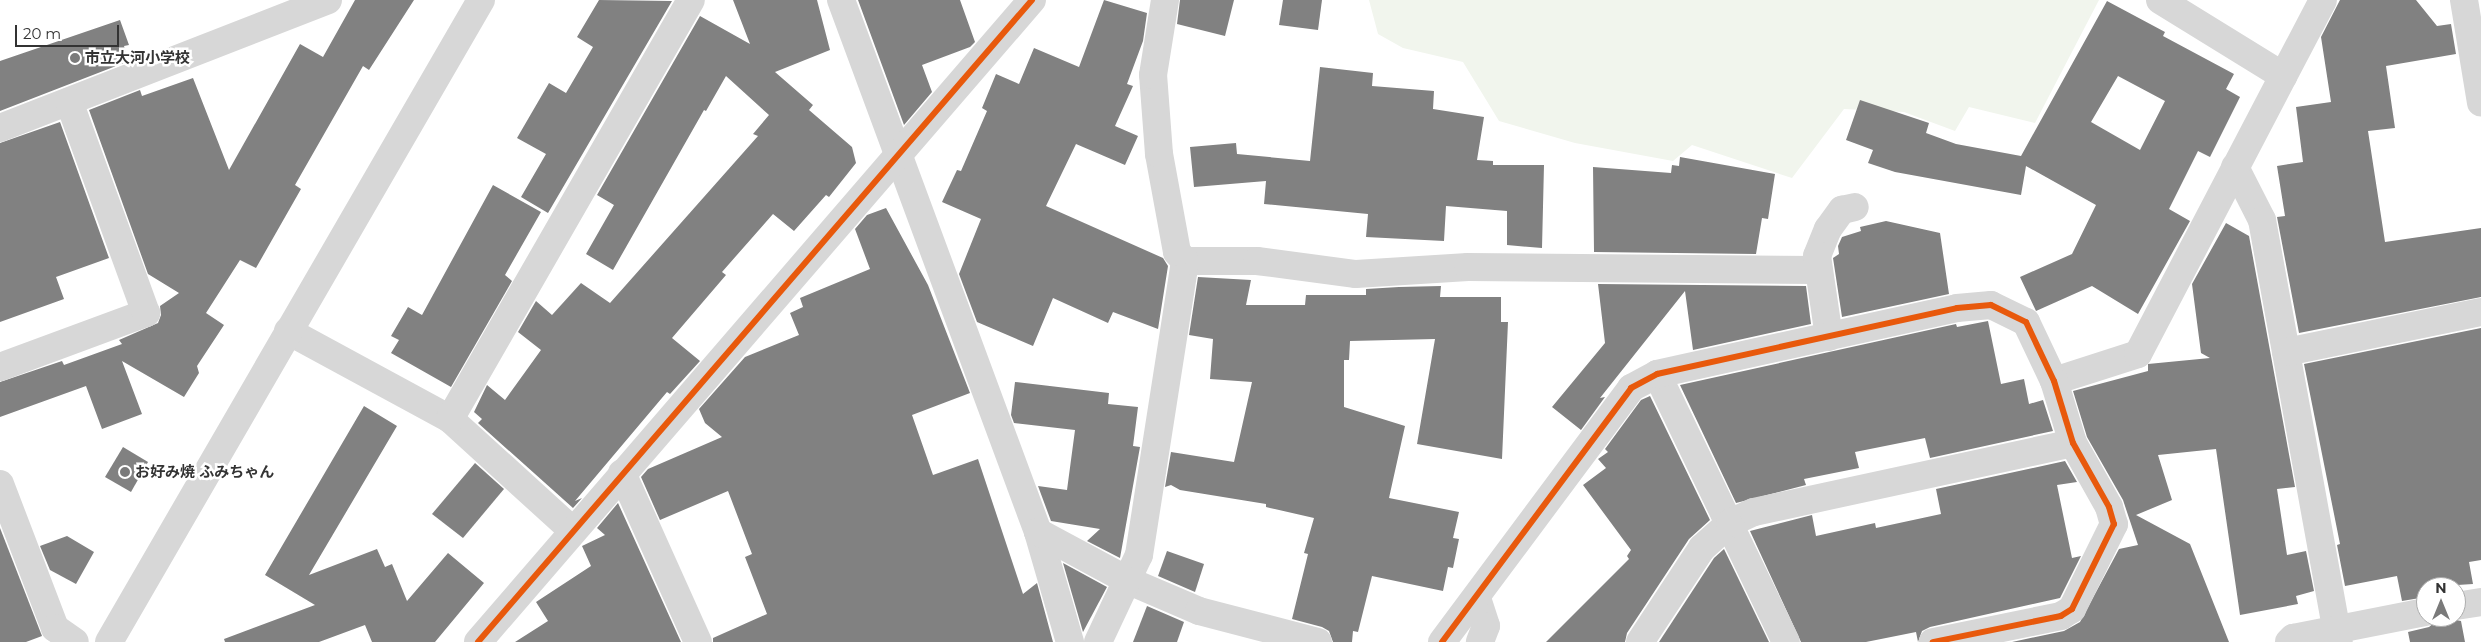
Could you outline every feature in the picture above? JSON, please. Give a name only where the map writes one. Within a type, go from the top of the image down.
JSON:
[{"type":"street","points":[[0,128],[328,0]]},
{"type":"street","points":[[109,642],[481,0]]},
{"type":"street","points":[[450,418],[690,0]]},
{"type":"street","points":[[841,0],[1038,532],[1070,642]]},
{"type":"street","points":[[478,642],[1032,0]]},
{"type":"street","points":[[1165,0],[1153,75],[1159,154],[1177,252],[1185,261],[1257,261],[1356,274],[1468,266],[1817,270]]},
{"type":"street","points":[[2160,0],[2284,76]]},
{"type":"street","points":[[2054,381],[2138,354],[2323,0]]},
{"type":"street","points":[[2464,0],[2481,103]]},
{"type":"street","points":[[0,367],[146,313],[69,102]]},
{"type":"street","points":[[2235,168],[2262,220],[2338,636]]},
{"type":"street","points":[[1829,337],[1816,256],[1828,229],[1842,210],[1855,207]]},
{"type":"street","points":[[1098,642],[1129,582],[1141,546],[1185,261]]},
{"type":"street","points":[[1442,642],[1477,598],[1631,388],[1657,374],[1957,308],[1991,304],[2026,322],[2054,381],[2073,443],[2109,507],[2114,524],[2072,608],[2062,616],[1933,642]]},
{"type":"street","points":[[2286,352],[2481,312]]},
{"type":"street","points":[[288,331],[450,418],[573,531]]},
{"type":"street","points":[[1657,374],[1786,642]]},
{"type":"street","points":[[1640,642],[1702,548],[1730,523],[1754,512],[2073,443]]},
{"type":"street","points":[[622,473],[698,642]]},
{"type":"street","points":[[0,484],[55,628],[75,642]]},
{"type":"street","points":[[1038,532],[1129,582],[1199,611],[1318,642]]},
{"type":"street","points":[[1477,598],[1486,626],[1480,642]]},
{"type":"street","points":[[2466,604],[2481,602]]},
{"type":"street","points":[[2289,642],[2294,638],[2338,636],[2416,615]]},
{"type":"shaded area","points":[[1369,0],[2099,0],[2035,123],[1969,107],[1955,131],[1904,112],[1844,109],[1792,178],[1692,145],[1673,161],[1575,143],[1499,121],[1463,62],[1403,48],[1378,34]]},
{"type":"building","points":[[355,0],[414,0],[369,70],[363,66],[295,185],[301,189],[256,268],[240,260],[206,313],[224,325],[197,366],[199,373],[184,397],[122,361],[142,414],[102,429],[86,386],[0,417],[0,382],[62,361],[64,365],[122,344],[119,340],[158,323],[161,315],[160,306],[179,293],[148,274],[89,110],[140,90],[142,96],[193,78],[229,170],[300,44],[323,57]]},
{"type":"building","points":[[599,0],[672,1],[548,213],[521,197],[546,154],[517,138],[549,83],[566,93],[593,47],[577,37]]},
{"type":"building","points":[[733,0],[817,0],[830,50],[775,72],[813,105],[809,110],[852,147],[856,163],[829,197],[826,195],[794,231],[773,214],[722,272],[726,275],[672,338],[700,361],[670,394],[667,392],[575,501],[582,498],[573,508],[478,423],[482,419],[474,412],[487,385],[505,400],[541,350],[518,332],[536,301],[552,315],[581,283],[610,303],[758,136],[753,134],[769,115],[726,76],[706,111],[704,110],[613,270],[586,254],[614,205],[597,195],[700,16],[750,44]]},
{"type":"building","points":[[858,0],[960,0],[975,42],[970,47],[922,65],[932,92],[904,125]]},
{"type":"building","points":[[1104,0],[1147,13],[1143,41],[1127,84],[1133,86],[1115,126],[1138,136],[1125,165],[1076,144],[1046,206],[1163,258],[1168,266],[1158,329],[1113,312],[1108,323],[1053,298],[1033,346],[977,322],[959,274],[981,219],[942,202],[957,170],[961,171],[987,111],[982,108],[996,74],[1019,84],[1034,48],[1079,67]]},
{"type":"building","points":[[1180,0],[1234,0],[1225,36],[1177,24]]},
{"type":"building","points":[[1283,0],[1322,0],[1318,30],[1279,25]]},
{"type":"building","points":[[2340,0],[2416,0],[2437,26],[2451,24],[2456,54],[2386,66],[2395,128],[2368,131],[2385,242],[2481,228],[2481,297],[2299,333],[2277,217],[2285,216],[2277,166],[2303,162],[2296,107],[2331,102],[2321,37]]},
{"type":"building","points":[[2107,1],[2165,32],[2163,36],[2234,74],[2226,89],[2240,97],[2210,157],[2198,151],[2169,209],[2190,221],[2138,314],[2092,286],[2036,311],[2020,277],[2072,254],[2096,205],[2026,166],[2021,195],[1895,172],[1868,163],[1873,150],[1846,140],[1860,100],[1929,123],[1926,133],[1956,144],[2021,156]],"holes":[[[2118,76],[2165,101],[2140,150],[2091,122]]]},
{"type":"building","points":[[120,20],[129,45],[124,46],[129,61],[0,111],[0,61]]},
{"type":"building","points":[[1320,67],[1373,73],[1372,86],[1434,91],[1433,109],[1484,117],[1477,160],[1493,161],[1493,165],[1544,165],[1542,248],[1507,245],[1507,211],[1446,206],[1444,241],[1366,237],[1368,214],[1264,204],[1266,181],[1194,187],[1190,147],[1236,143],[1237,154],[1310,161]]},
{"type":"building","points":[[60,122],[109,258],[56,277],[64,299],[0,322],[0,143]]},
{"type":"building","points":[[1680,157],[1775,174],[1768,219],[1762,218],[1756,254],[1594,252],[1593,167],[1671,173],[1672,165],[1679,166]]},
{"type":"building","points":[[493,185],[541,212],[505,275],[512,281],[451,387],[391,353],[399,340],[391,336],[408,307],[422,315]]},
{"type":"building","points":[[886,208],[928,285],[970,393],[912,415],[933,475],[978,459],[1023,594],[1037,583],[1053,642],[713,642],[713,638],[767,614],[745,557],[752,554],[728,491],[660,520],[641,477],[648,469],[722,437],[705,423],[699,409],[745,357],[799,335],[790,313],[803,307],[800,298],[870,269],[855,229],[867,215]]},
{"type":"building","points":[[1886,221],[1940,233],[1949,294],[1842,317],[1833,258],[1839,254],[1838,246],[1842,237],[1861,231],[1860,227]]},
{"type":"building","points":[[2226,223],[2249,236],[2295,487],[2277,489],[2287,555],[2306,551],[2314,591],[2296,596],[2298,604],[2240,615],[2216,449],[2158,455],[2172,500],[2136,515],[2190,544],[2229,642],[2012,642],[2064,631],[2080,622],[2119,549],[2138,545],[2123,500],[2087,437],[2073,391],[2148,371],[2148,364],[2210,358],[2201,353],[2192,284]]},
{"type":"building","points":[[1198,277],[1251,280],[1246,305],[1305,305],[1306,295],[1366,295],[1366,289],[1399,287],[1441,286],[1440,297],[1501,297],[1501,322],[1508,322],[1502,459],[1417,444],[1435,339],[1350,341],[1349,360],[1344,360],[1344,407],[1405,426],[1389,498],[1459,512],[1453,538],[1459,539],[1453,568],[1448,567],[1443,591],[1372,576],[1358,632],[1353,631],[1352,642],[1333,642],[1329,631],[1322,627],[1292,619],[1308,554],[1304,553],[1314,518],[1266,507],[1266,504],[1180,490],[1171,485],[1165,487],[1171,452],[1234,462],[1252,382],[1210,379],[1213,339],[1189,335]]},
{"type":"building","points":[[1598,284],[1806,286],[1811,324],[1693,350],[1685,291],[1600,398],[1605,397],[1581,430],[1552,407],[1605,343]]},
{"type":"building","points":[[1988,321],[2001,384],[2024,379],[2029,404],[2043,400],[2053,431],[1930,458],[1925,438],[1855,452],[1859,468],[1804,479],[1806,485],[1736,503],[1680,385],[1956,324],[1957,327]]},
{"type":"building","points":[[2481,328],[2481,560],[2469,562],[2473,584],[2466,584],[2466,577],[2416,577],[2416,599],[2402,601],[2397,576],[2345,586],[2337,545],[2340,544],[2304,364]]},
{"type":"building","points":[[1015,382],[1109,393],[1108,404],[1138,407],[1133,446],[1140,447],[1120,558],[1087,541],[1100,529],[1051,521],[1038,486],[1067,490],[1075,430],[1014,423],[1011,415]]},
{"type":"building","points":[[1650,396],[1710,520],[1689,539],[1627,633],[1625,642],[1546,642],[1629,559],[1627,556],[1631,550],[1583,485],[1606,468],[1598,459],[1608,452],[1605,449],[1641,400]]},
{"type":"building","points":[[364,406],[397,426],[309,575],[377,549],[385,567],[392,564],[407,601],[448,553],[484,583],[435,642],[372,642],[365,625],[319,642],[225,642],[224,639],[315,605],[265,575]]},
{"type":"building","name":"お好み焼 ふみちゃん","points":[[123,447],[148,462],[131,492],[105,477]]},
{"type":"building","points":[[2065,461],[2077,482],[2057,485],[2072,558],[2081,556],[2060,598],[1930,627],[1922,631],[1918,642],[1916,632],[1866,642],[1801,642],[1750,531],[1812,515],[1816,536],[1875,523],[1876,528],[1941,514],[1936,489]]},
{"type":"building","points":[[475,463],[504,489],[463,538],[432,514]]},
{"type":"building","points":[[618,503],[681,642],[515,642],[548,621],[536,602],[591,566],[582,546],[605,535],[597,528]]},
{"type":"building","points":[[0,528],[42,636],[26,642],[0,642]]},
{"type":"building","points":[[67,536],[94,552],[76,584],[50,570],[40,546]]},
{"type":"building","points":[[1724,549],[1769,642],[1659,642],[1714,558]]},
{"type":"building","points":[[1167,551],[1204,564],[1195,592],[1158,576]]},
{"type":"building","points":[[1063,563],[1107,587],[1083,632]]},
{"type":"building","points":[[1147,606],[1184,622],[1177,642],[1133,642]]},
{"type":"building","points":[[2429,627],[2462,627],[2465,642],[2410,642],[2408,632]]},
{"type":"cycle path","points":[[478,642],[1032,0]]},
{"type":"cycle path","points":[[1442,642],[1631,388],[1657,374],[1957,308],[1991,305],[2026,322],[2054,381],[2073,443],[2109,507],[2114,524],[2072,609],[2061,616],[1933,642]]},
{"type":"place","name":"市立大河小学校","points":[[75,58]]},
{"type":"place","name":"お好み焼 ふみちゃん","points":[[125,472]]}]
